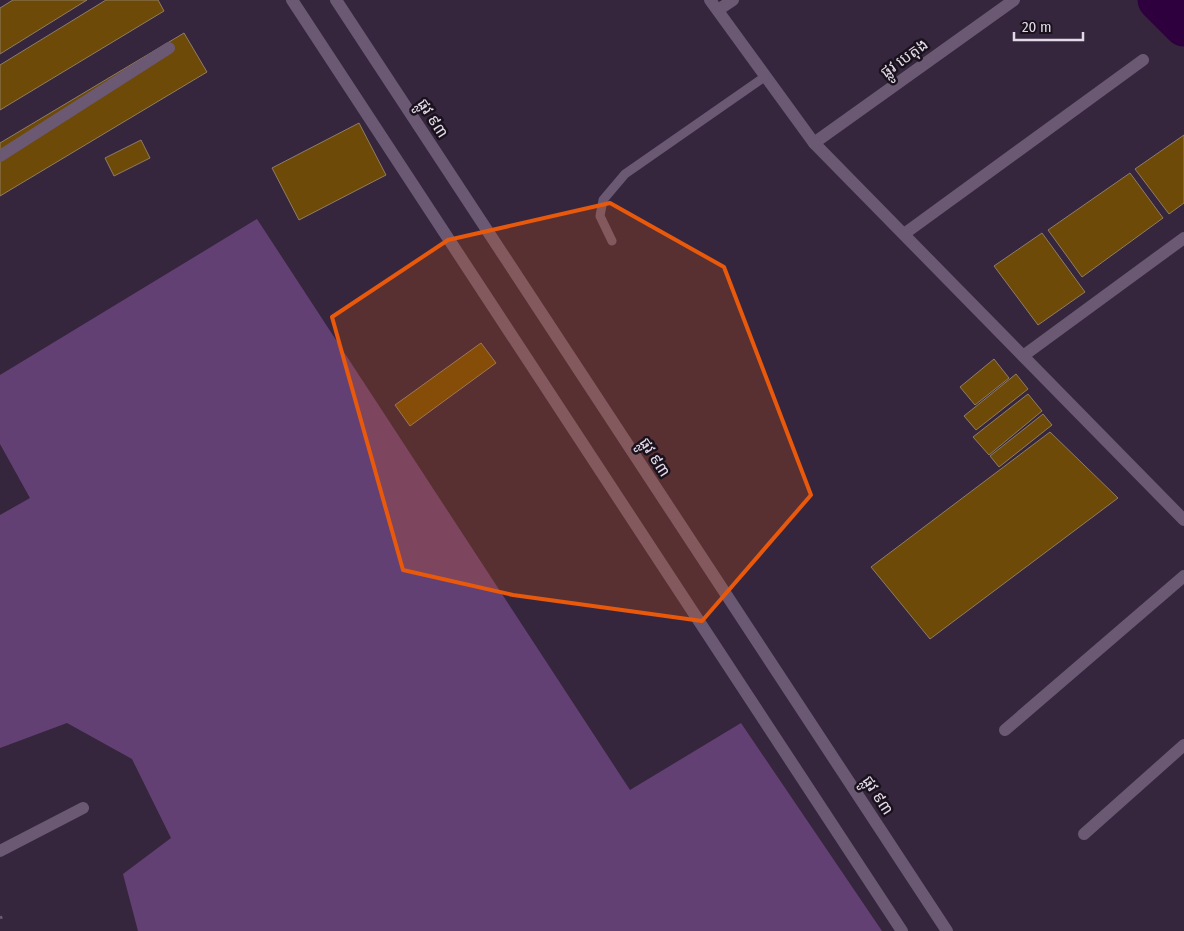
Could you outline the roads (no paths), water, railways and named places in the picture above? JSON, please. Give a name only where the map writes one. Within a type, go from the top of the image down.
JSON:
[{"type":"street","points":[[292,0],[902,931]]},
{"type":"street","name":"ផ្លូវ ៩៣","points":[[336,0],[948,931]]},
{"type":"street","points":[[733,0],[714,5],[814,142],[1184,520]]},
{"type":"street","name":"ផ្លូវ បេតុង","points":[[814,142],[1014,0]]},
{"type":"street","points":[[0,156],[169,48]]},
{"type":"street","points":[[904,234],[1143,60]]},
{"type":"street","points":[[1023,356],[1184,238]]},
{"type":"street","points":[[1006,730],[1184,576]]},
{"type":"street","points":[[1084,834],[1184,745]]},
{"type":"street","points":[[0,851],[83,808]]},
{"type":"lane","points":[[612,241],[600,216],[603,200],[624,174],[766,76]]},
{"type":"waterway","points":[[1158,0],[1184,26]]}]
